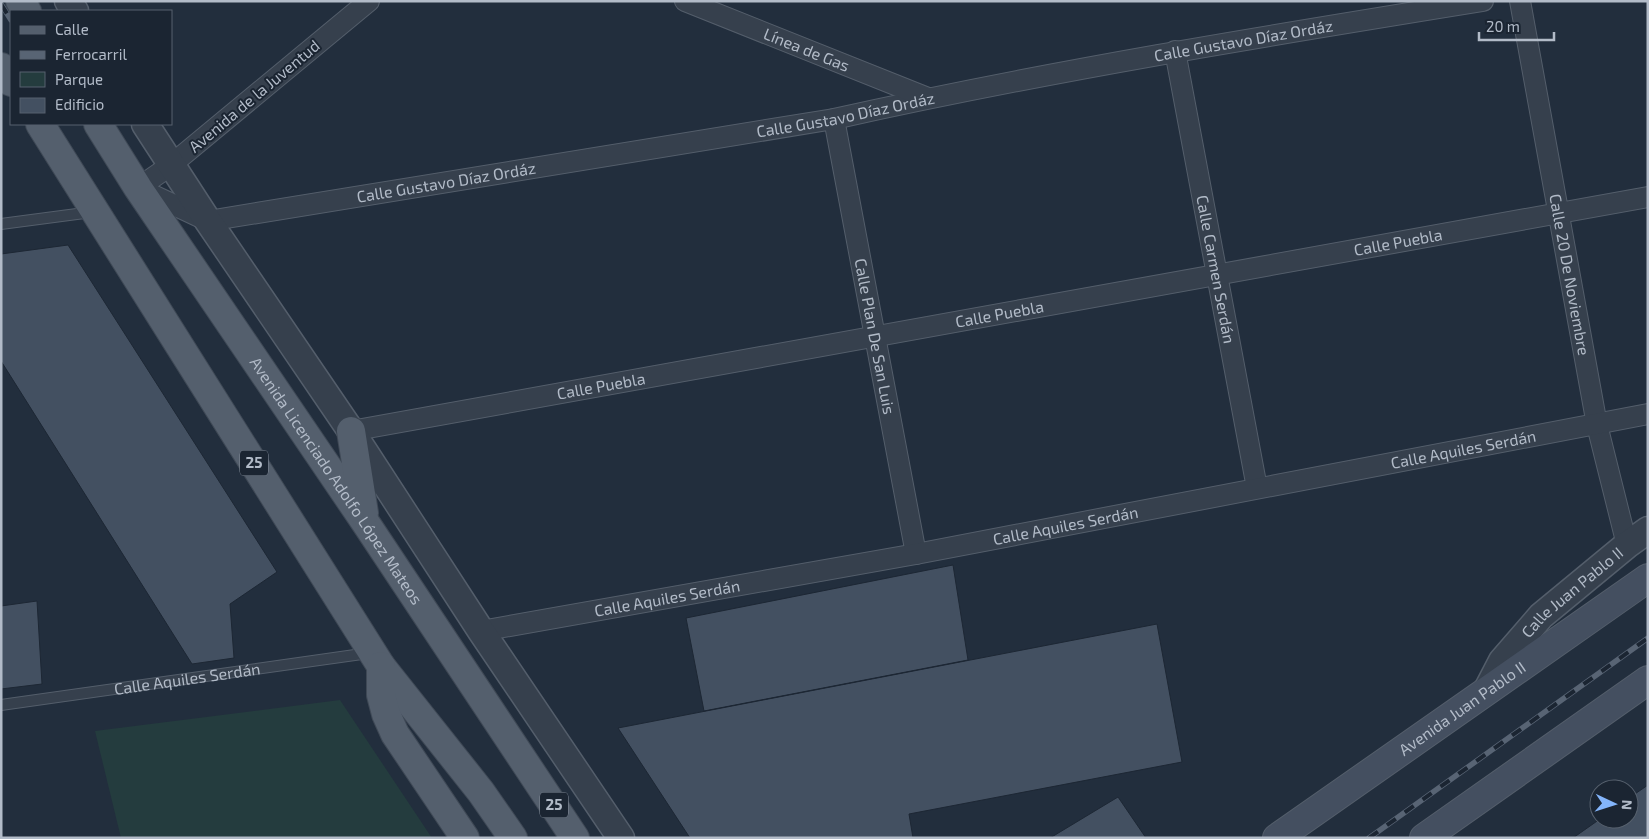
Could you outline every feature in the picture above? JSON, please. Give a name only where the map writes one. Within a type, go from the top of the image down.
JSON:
[{"type":"main road","points":[[1,67],[10,80]]},
{"type":"main road","name":"25","points":[[41,125],[377,660],[481,792],[513,838]]},
{"type":"main road","name":"Avenida Licenciado Adolfo López Mateos","points":[[99,125],[138,188],[365,522],[575,838]]},
{"type":"main road","points":[[351,431],[365,522]]},
{"type":"main road","name":"Avenida Juan Pablo II","points":[[1277,838],[1488,688],[1648,578]]},
{"type":"main road","points":[[377,660],[381,695],[386,714],[395,734],[465,838]]},
{"type":"main road","points":[[1424,838],[1648,680]]},
{"type":"street","name":"Avenida de la Juventud","points":[[138,188],[171,165],[369,1]]},
{"type":"street","name":"Línea de Gas","points":[[685,1],[928,98]]},
{"type":"street","name":"Calle Gustavo Díaz Ordáz","points":[[208,221],[834,119],[928,98],[1175,51],[1483,1]]},
{"type":"street","name":"Calle 20 De Noviembre","points":[[1520,1],[1597,425],[1627,545]]},
{"type":"street","name":"Calle Carmen Serdán","points":[[1175,51],[1257,488]]},
{"type":"street","name":"Calle Plan De San Luis","points":[[834,119],[916,554]]},
{"type":"street","points":[[147,125],[208,221],[351,431],[481,631],[621,838]]},
{"type":"street","points":[[138,188],[208,221]]},
{"type":"street","name":"Calle Puebla","points":[[351,431],[1648,197]]},
{"type":"street","name":"Calle Aquiles Serdán","points":[[481,631],[916,554],[1648,414]]},
{"type":"street","name":"Calle Juan Pablo II","points":[[1488,688],[1502,660],[1541,616],[1648,530]]},
{"type":"lane","points":[[1,224],[96,212]]},
{"type":"lane","name":"Calle Aquiles Serdán","points":[[1,705],[377,660]]},
{"type":"green space","points":[[340,700],[432,838],[121,838],[95,731]]},
{"type":"building","points":[[68,245],[277,572],[230,604],[234,658],[192,664],[1,361],[1,254]]},
{"type":"building","points":[[953,565],[968,660],[704,711],[686,618]]},
{"type":"building","points":[[37,601],[42,684],[1,689],[1,606]]},
{"type":"building","points":[[1157,624],[1182,762],[909,814],[913,838],[690,838],[618,728]]},
{"type":"building","points":[[1648,785],[1648,838],[1573,838],[1589,827],[1589,829],[1639,829],[1639,791]]},
{"type":"building","points":[[1118,797],[1146,838],[1050,838]]},
{"type":"railway","points":[[1,4],[10,18]]},
{"type":"railway","points":[[1369,838],[1648,638]]}]
